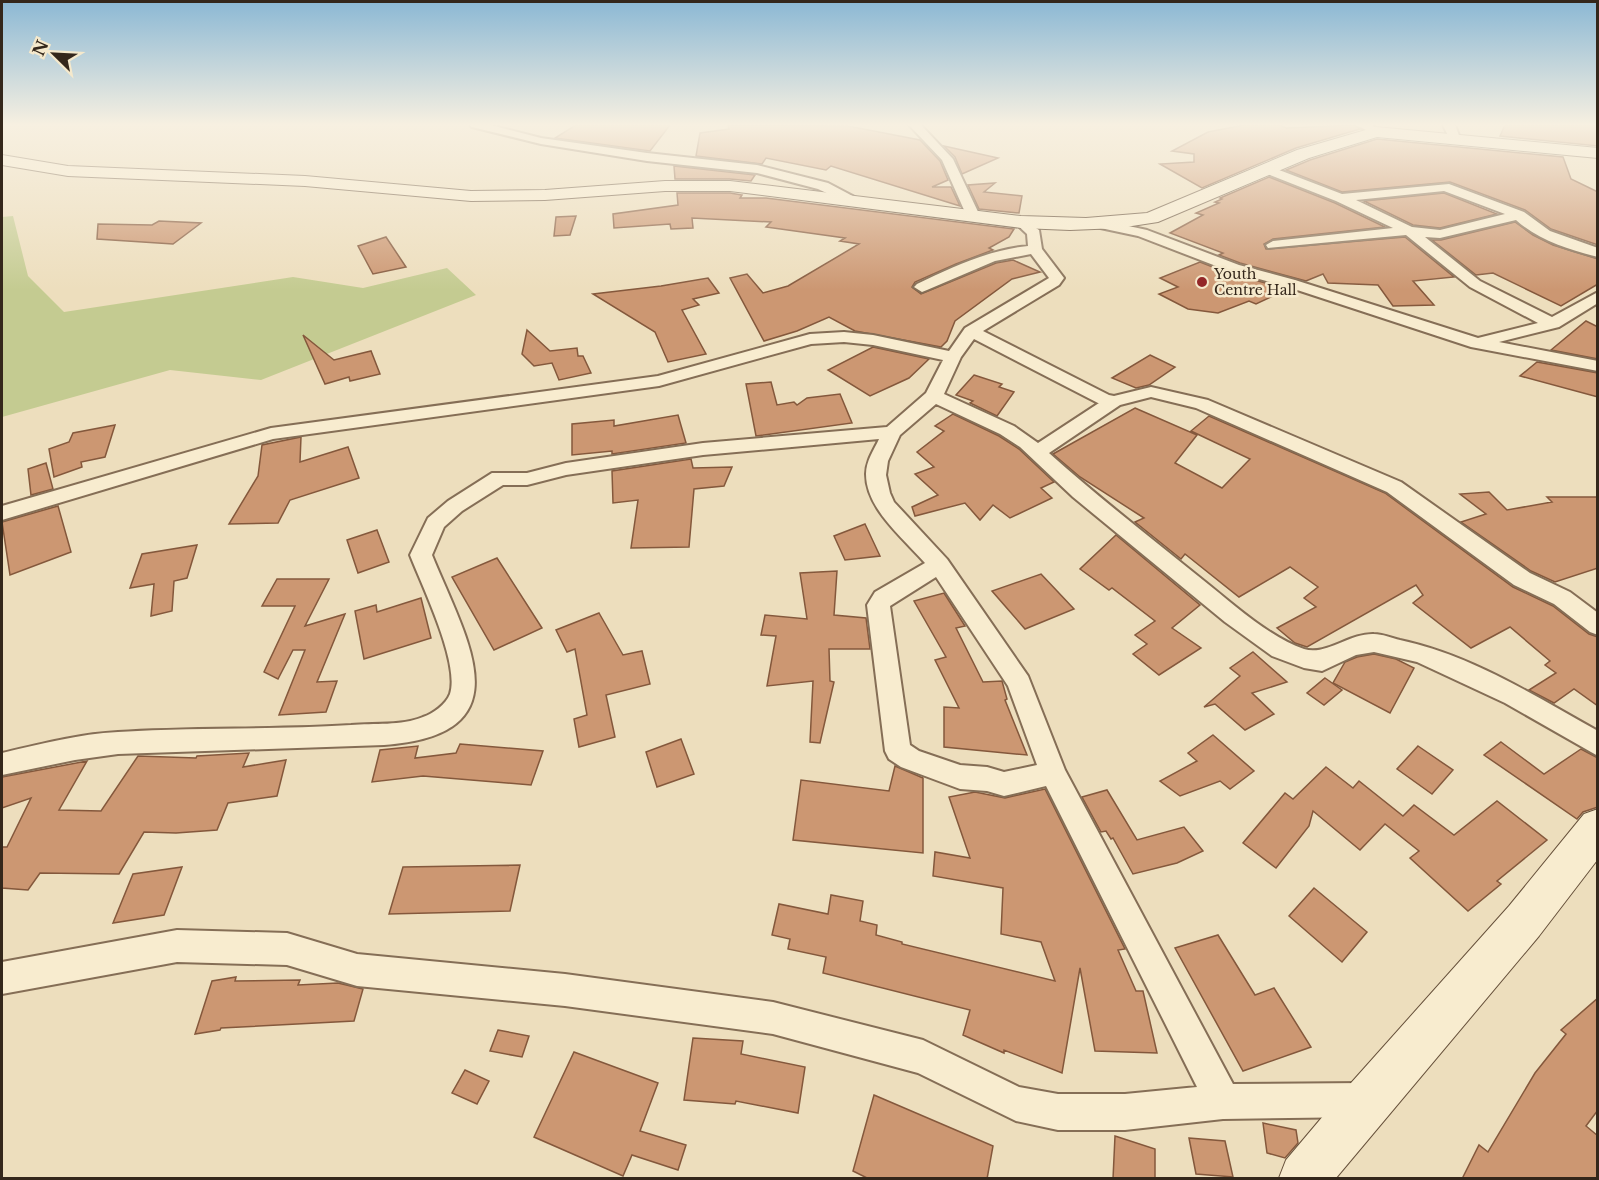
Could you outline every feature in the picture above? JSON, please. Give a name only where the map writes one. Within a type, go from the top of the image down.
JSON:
[{"type":"street","points":[[283,180],[471,196],[545,195],[701,186],[758,189],[1062,225],[1125,222],[1151,218],[1244,180]]},
{"type":"street","points":[[800,180],[823,186],[857,202]]},
{"type":"street","points":[[957,180],[974,216]]},
{"type":"street","points":[[1295,180],[1341,198],[1409,231],[1475,284],[1552,324]]},
{"type":"street","points":[[1341,198],[1444,187],[1519,215],[1527,224],[1557,240],[1598,253]]},
{"type":"street","points":[[1274,246],[1409,231],[1440,234],[1519,215]]},
{"type":"street","points":[[1142,233],[1154,227],[1151,218]]},
{"type":"street","points":[[1022,222],[1034,233],[1035,249],[1057,278],[1054,282],[971,331],[953,357],[934,396],[892,432],[878,461],[876,475],[880,493],[886,505],[939,565],[1019,683],[1053,773],[1223,1102]]},
{"type":"street","points":[[1096,223],[1142,233],[1227,266],[1477,343],[1598,366]]},
{"type":"street","points":[[922,287],[986,257],[1035,249]]},
{"type":"street","points":[[1477,343],[1552,324],[1598,296]]},
{"type":"street","points":[[971,331],[1104,399],[1114,401]]},
{"type":"street","points":[[2,513],[271,434],[659,381],[810,339],[844,337],[873,339],[953,357]]},
{"type":"street","points":[[1038,452],[1114,401],[1151,392],[1202,404],[1386,483],[1414,499],[1522,579],[1562,598],[1598,626]]},
{"type":"street","points":[[934,396],[1007,430],[1038,452],[1080,492],[1280,650],[1304,659],[1322,661],[1352,646],[1374,644],[1419,653],[1442,661],[1514,696],[1598,745]]},
{"type":"street","points":[[2,764],[116,743],[337,737],[423,729],[441,720],[455,706],[465,688],[465,674],[421,555],[435,523],[455,506],[499,478],[527,479],[566,469],[703,449],[892,432]]},
{"type":"street","points":[[939,565],[883,598],[878,605],[898,751],[910,759],[960,777],[987,779],[1004,784],[1053,773]]},
{"type":"street","points":[[1304,1179],[1368,1100],[1524,921],[1598,827]]},
{"type":"street","points":[[2,978],[177,946],[286,949],[357,970],[565,990],[773,1018],[923,1057],[1016,1104],[1058,1112],[1125,1112],[1223,1102],[1368,1100]]},
{"type":"green space","points":[[13,216],[28,276],[64,312],[293,277],[363,288],[447,268],[476,295],[261,380],[170,370],[2,417],[2,217]]},
{"type":"building","points":[[876,180],[948,180],[932,187],[951,187],[960,206]]},
{"type":"building","points":[[1188,180],[1221,180],[1202,188]]},
{"type":"building","points":[[1262,180],[1277,180],[1335,203],[1385,227],[1273,239],[1264,244],[1266,249],[1405,237],[1454,277],[1413,281],[1434,305],[1393,306],[1378,285],[1328,283],[1323,274],[1306,281],[1240,263],[1219,255],[1223,253],[1170,233],[1203,215],[1196,213],[1219,203],[1215,202],[1222,199],[1220,198]]},
{"type":"building","points":[[1312,180],[1573,180],[1598,192],[1598,245],[1551,229],[1525,210],[1450,182],[1342,192]]},
{"type":"building","points":[[995,183],[984,192],[1022,196],[1019,213],[979,209],[968,185]]},
{"type":"building","points":[[677,193],[730,193],[742,195],[740,198],[766,198],[1014,229],[1009,237],[989,248],[993,250],[915,282],[912,287],[921,294],[996,263],[1013,260],[1040,272],[1012,279],[955,321],[947,341],[941,347],[855,331],[829,317],[797,331],[764,341],[730,278],[747,274],[763,293],[788,286],[859,244],[840,241],[845,238],[766,227],[771,222],[692,218],[693,228],[671,229],[670,224],[614,228],[613,214],[678,205]]},
{"type":"building","points":[[1444,193],[1497,214],[1440,228],[1413,225],[1364,201]]},
{"type":"building","points":[[576,216],[570,235],[554,236],[556,217]]},
{"type":"building","points":[[159,221],[201,223],[173,244],[97,239],[98,224],[152,225]]},
{"type":"building","points":[[1515,222],[1533,235],[1553,245],[1598,259],[1598,284],[1561,306],[1493,273],[1476,275],[1432,240],[1441,240]]},
{"type":"building","points":[[386,237],[406,267],[373,274],[358,246]]},
{"type":"building","points":[[1200,262],[1228,273],[1288,289],[1256,304],[1249,301],[1218,313],[1188,309],[1159,294],[1178,287],[1160,278]]},
{"type":"building","points":[[708,278],[719,293],[693,299],[699,305],[682,310],[706,354],[668,362],[655,332],[593,294],[661,286]]},
{"type":"building","points":[[1586,321],[1598,327],[1598,359],[1551,350]]},
{"type":"building","points":[[527,330],[550,351],[577,348],[578,356],[583,356],[591,373],[559,380],[552,363],[534,366],[522,354]]},
{"type":"building","points":[[303,335],[334,360],[371,351],[380,374],[350,381],[349,377],[325,384]]},
{"type":"building","points":[[873,347],[929,359],[909,378],[870,396],[828,370]]},
{"type":"building","points":[[1150,355],[1175,367],[1149,385],[1136,388],[1112,378]]},
{"type":"building","points":[[1537,362],[1598,373],[1598,397],[1520,376]]},
{"type":"building","points":[[974,375],[1002,384],[999,387],[1014,392],[997,416],[970,403],[973,401],[956,395]]},
{"type":"building","points":[[771,382],[777,405],[794,402],[797,405],[807,398],[840,394],[852,423],[756,436],[746,384]]},
{"type":"building","points":[[1135,408],[1197,435],[1175,463],[1222,488],[1250,459],[1191,431],[1209,416],[1385,493],[1513,587],[1553,606],[1589,634],[1598,637],[1598,706],[1574,689],[1554,703],[1529,690],[1556,673],[1545,665],[1550,661],[1510,627],[1471,648],[1413,603],[1423,595],[1416,585],[1307,647],[1295,643],[1277,628],[1316,607],[1304,598],[1318,587],[1290,567],[1239,597],[1185,554],[1181,559],[1135,522],[1144,518],[1080,477],[1053,454]]},
{"type":"building","points":[[953,414],[999,436],[1019,449],[1054,482],[1041,488],[1052,498],[1010,518],[993,505],[980,520],[965,503],[915,516],[912,507],[938,495],[915,474],[934,467],[917,452],[944,431],[935,426]]},
{"type":"building","points":[[678,415],[686,443],[612,454],[612,451],[572,455],[572,424],[614,420],[614,426]]},
{"type":"building","points":[[115,425],[105,457],[81,462],[82,467],[54,477],[49,449],[69,442],[73,433]]},
{"type":"building","points":[[301,437],[300,462],[348,447],[359,478],[290,500],[278,523],[229,524],[258,476],[262,445]]},
{"type":"building","points":[[691,459],[693,468],[732,467],[724,486],[694,489],[689,547],[631,548],[638,500],[613,503],[612,471]]},
{"type":"building","points":[[46,463],[53,489],[31,495],[28,469]]},
{"type":"building","points":[[1489,492],[1507,510],[1552,502],[1547,497],[1598,497],[1598,568],[1555,582],[1531,571],[1461,522],[1486,514],[1460,494]]},
{"type":"building","points":[[58,506],[71,552],[10,575],[2,522]]},
{"type":"building","points":[[865,524],[880,556],[845,560],[834,536]]},
{"type":"building","points":[[377,530],[389,562],[358,573],[347,540]]},
{"type":"building","points":[[1116,535],[1200,605],[1172,628],[1201,648],[1159,675],[1133,654],[1147,644],[1135,635],[1155,621],[1112,588],[1109,590],[1080,569]]},
{"type":"building","points":[[197,545],[187,578],[174,581],[172,611],[151,616],[154,584],[130,588],[142,554]]},
{"type":"building","points":[[497,558],[542,628],[494,650],[452,577]]},
{"type":"building","points":[[837,571],[834,615],[866,618],[870,649],[829,649],[830,681],[834,682],[820,743],[810,742],[813,681],[767,686],[776,636],[761,635],[765,615],[807,619],[800,573]]},
{"type":"building","points":[[1041,574],[1074,609],[1025,629],[992,591]]},
{"type":"building","points":[[277,579],[329,579],[305,626],[345,614],[317,682],[337,681],[326,712],[279,715],[305,650],[293,650],[278,679],[264,672],[295,606],[262,606]]},
{"type":"building","points":[[944,593],[965,626],[956,628],[983,682],[1002,681],[1007,699],[1005,700],[1027,755],[944,747],[944,707],[959,708],[935,660],[946,657],[914,601]]},
{"type":"building","points":[[421,598],[431,638],[364,659],[355,611],[376,605],[377,612]]},
{"type":"building","points":[[599,613],[623,655],[642,651],[650,684],[606,695],[615,737],[579,747],[574,719],[587,715],[575,649],[567,652],[556,630]]},
{"type":"building","points":[[1253,652],[1287,682],[1252,693],[1274,714],[1245,730],[1215,704],[1204,707],[1240,676],[1230,668]]},
{"type":"building","points":[[1374,654],[1396,659],[1414,668],[1390,713],[1333,683],[1345,662]]},
{"type":"building","points":[[1325,678],[1342,690],[1324,705],[1307,693]]},
{"type":"building","points":[[1213,735],[1254,771],[1230,789],[1220,781],[1180,796],[1160,781],[1197,761],[1188,753]]},
{"type":"building","points":[[681,739],[694,774],[657,787],[646,752]]},
{"type":"building","points":[[1501,742],[1544,774],[1581,749],[1598,758],[1598,807],[1583,812],[1577,819],[1484,755]]},
{"type":"building","points":[[460,744],[543,751],[531,785],[423,776],[372,782],[380,750],[418,746],[415,758],[456,753]]},
{"type":"building","points":[[1418,746],[1453,770],[1432,794],[1397,769]]},
{"type":"building","points":[[249,753],[243,767],[286,760],[277,796],[228,803],[217,830],[176,833],[144,832],[119,874],[40,873],[28,890],[2,888],[2,847],[7,847],[31,798],[2,808],[2,777],[87,761],[59,810],[101,811],[138,756],[196,758],[197,756]]},
{"type":"building","points":[[895,766],[923,778],[923,853],[793,840],[801,780],[889,791]]},
{"type":"building","points":[[1326,767],[1353,788],[1359,781],[1403,816],[1414,805],[1454,835],[1497,801],[1547,840],[1497,881],[1501,884],[1468,911],[1410,858],[1419,851],[1385,824],[1360,850],[1313,811],[1309,826],[1276,868],[1243,843],[1285,793],[1293,799]]},
{"type":"building","points":[[1045,789],[1125,949],[1118,950],[1136,991],[1143,991],[1157,1053],[1095,1051],[1080,968],[1062,1073],[1004,1050],[1004,1053],[963,1035],[970,1010],[823,973],[826,957],[788,949],[790,939],[772,935],[779,904],[828,914],[831,895],[863,901],[860,921],[877,925],[876,935],[902,942],[902,944],[1055,981],[1041,942],[1001,934],[1003,888],[933,876],[935,852],[970,858],[949,797],[975,792],[1005,798]]},
{"type":"building","points":[[1107,790],[1137,840],[1184,827],[1203,851],[1177,863],[1133,874],[1113,838],[1111,839],[1106,831],[1101,832],[1082,797]]},
{"type":"building","points":[[520,865],[510,911],[389,914],[403,867]]},
{"type":"building","points":[[182,867],[164,915],[113,923],[133,874]]},
{"type":"building","points":[[1314,888],[1367,932],[1342,962],[1289,916]]},
{"type":"building","points":[[1218,935],[1255,995],[1274,988],[1311,1047],[1243,1071],[1175,948]]},
{"type":"building","points":[[236,977],[235,981],[300,980],[298,985],[338,983],[363,989],[354,1021],[221,1028],[195,1034],[212,981]]},
{"type":"building","points":[[1598,998],[1598,1110],[1586,1126],[1598,1136],[1598,1179],[1462,1179],[1479,1145],[1488,1152],[1535,1073],[1566,1034],[1561,1030]]},
{"type":"building","points":[[498,1030],[529,1036],[522,1057],[490,1051]]},
{"type":"building","points":[[693,1038],[743,1041],[741,1054],[805,1067],[798,1113],[736,1101],[735,1104],[684,1100]]},
{"type":"building","points":[[574,1052],[658,1083],[640,1131],[686,1145],[678,1170],[632,1155],[623,1176],[534,1137]]},
{"type":"building","points":[[465,1070],[489,1081],[477,1104],[452,1093]]},
{"type":"building","points":[[874,1095],[993,1146],[987,1179],[869,1179],[853,1171]]},
{"type":"building","points":[[1263,1123],[1296,1130],[1298,1143],[1285,1158],[1267,1153]]},
{"type":"building","points":[[1115,1136],[1155,1149],[1155,1179],[1113,1179]]},
{"type":"building","points":[[1189,1138],[1225,1141],[1233,1177],[1196,1174]]},
{"type":"place","name":"Youth Centre Hall","points":[[1202,282]]}]
